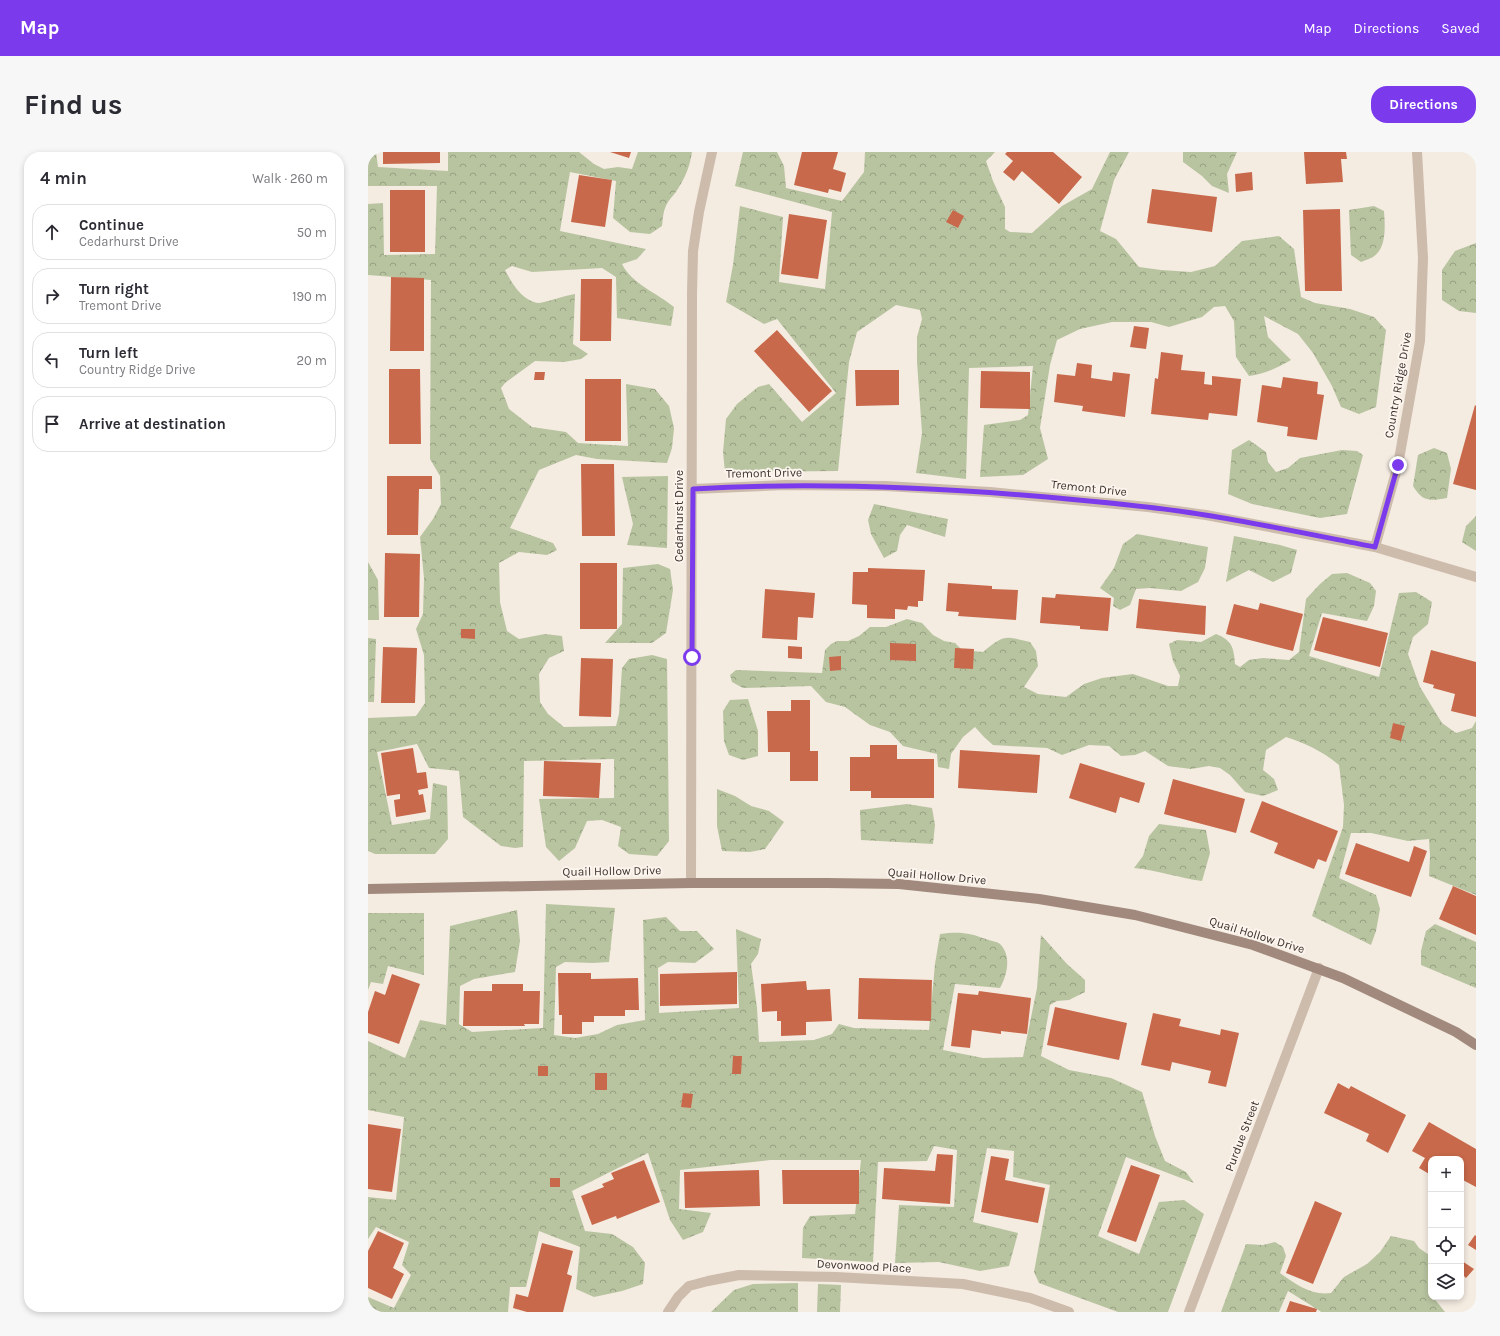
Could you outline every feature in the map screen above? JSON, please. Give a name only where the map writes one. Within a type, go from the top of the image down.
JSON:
[{"type":"street","name":"Cedarhurst Drive","points":[[691,883],[693,489],[691,336],[693,251],[699,212],[712,152]]},
{"type":"street","name":"Country Ridge Drive","points":[[1375,547],[1398,465],[1420,341],[1423,258],[1417,152]]},
{"type":"street","name":"Tremont Drive","points":[[693,489],[808,485],[885,486],[990,492],[1148,507],[1206,515],[1375,547],[1476,576]]},
{"type":"street","name":"Quail Hollow Drive","points":[[368,889],[691,883],[900,884],[1039,899],[1135,915],[1254,945],[1319,968],[1456,1032],[1476,1045]]},
{"type":"street","name":"Purdue Street","points":[[1189,1312],[1319,968]]},
{"type":"street","name":"Devonwood Place","points":[[668,1312],[678,1297],[689,1286],[739,1275],[841,1277],[963,1284],[1030,1298],[1069,1312]]},
{"type":"green space","points":[[368,152],[376,152],[378,167],[448,171],[448,152],[579,152],[594,164],[604,169],[618,167],[632,169],[638,152],[692,152],[684,179],[665,208],[662,226],[650,234],[630,232],[613,218],[616,181],[570,172],[560,231],[646,249],[637,259],[622,264],[626,271],[638,283],[674,307],[671,326],[617,318],[616,277],[602,268],[532,272],[512,266],[505,270],[522,295],[532,301],[541,303],[575,294],[573,344],[588,354],[581,359],[564,362],[535,361],[505,383],[501,388],[509,409],[532,427],[566,432],[578,443],[628,446],[626,384],[655,389],[669,406],[674,428],[672,448],[667,463],[597,459],[576,455],[539,470],[510,528],[553,543],[557,550],[547,555],[519,552],[499,563],[500,602],[507,631],[519,639],[545,634],[562,636],[564,651],[549,658],[539,674],[540,702],[548,714],[564,727],[616,726],[619,714],[622,668],[629,659],[652,655],[667,659],[669,841],[657,856],[629,854],[618,846],[621,827],[602,820],[587,821],[575,848],[559,861],[546,847],[539,799],[614,798],[614,759],[524,761],[523,847],[515,848],[501,846],[463,817],[459,771],[429,768],[417,744],[377,752],[392,825],[430,819],[433,783],[447,786],[448,839],[435,854],[375,854],[368,851],[368,718],[416,716],[425,703],[424,655],[416,629],[423,614],[424,578],[420,537],[433,519],[441,504],[440,476],[430,459],[431,280],[368,275],[368,204],[383,203],[384,255],[435,254],[437,186],[368,186]]},
{"type":"green space","points":[[743,152],[777,152],[784,166],[786,188],[842,201],[864,172],[865,152],[995,152],[986,161],[1005,207],[1005,229],[1010,232],[1032,233],[1062,206],[1092,189],[1110,152],[1129,152],[1114,180],[1100,231],[1116,239],[1139,267],[1191,272],[1215,266],[1242,241],[1279,236],[1294,249],[1301,297],[1315,303],[1350,309],[1374,317],[1386,330],[1376,407],[1359,414],[1341,407],[1332,386],[1313,353],[1298,334],[1264,316],[1268,337],[1291,360],[1271,370],[1249,376],[1236,357],[1234,321],[1225,306],[1214,307],[1202,317],[1169,327],[1151,322],[1112,322],[1080,329],[1057,340],[1050,365],[1040,428],[1048,459],[1023,475],[980,477],[984,425],[1020,420],[1028,415],[1033,366],[969,368],[966,479],[916,473],[922,433],[917,362],[917,337],[922,319],[920,310],[896,305],[857,332],[849,362],[838,471],[725,472],[723,452],[726,419],[737,404],[758,387],[769,384],[802,422],[836,393],[777,319],[764,324],[726,302],[733,265],[740,206],[783,217],[779,282],[825,289],[832,212],[735,186]]},
{"type":"green space","points":[[1183,152],[1237,152],[1227,174],[1229,193],[1212,186],[1202,176],[1183,162]]},
{"type":"green space","points":[[1374,206],[1384,211],[1385,230],[1383,242],[1378,253],[1372,258],[1361,262],[1351,255],[1349,210]]},
{"type":"green space","points":[[1476,243],[1476,313],[1459,311],[1442,300],[1442,270],[1455,251]]},
{"type":"green space","points":[[1249,440],[1266,452],[1268,462],[1276,472],[1288,468],[1300,458],[1342,450],[1357,451],[1363,455],[1347,514],[1320,518],[1252,504],[1228,494],[1232,450]]},
{"type":"green space","points":[[1434,448],[1447,453],[1451,469],[1447,498],[1431,500],[1423,498],[1413,486],[1418,455]]},
{"type":"green space","points":[[668,476],[667,548],[627,545],[633,524],[622,477]]},
{"type":"green space","points":[[874,504],[948,519],[945,537],[907,525],[900,535],[897,551],[884,558],[871,534],[868,520]]},
{"type":"green space","points":[[1476,516],[1476,551],[1462,542],[1466,526]]},
{"type":"green space","points":[[1137,534],[1208,547],[1205,568],[1198,582],[1181,591],[1150,588],[1136,589],[1130,605],[1120,610],[1113,606],[1114,598],[1100,588],[1114,568],[1123,544]]},
{"type":"green space","points":[[1234,536],[1297,550],[1291,573],[1273,582],[1249,570],[1226,582]]},
{"type":"green space","points":[[368,562],[378,580],[379,620],[368,620]]},
{"type":"green space","points":[[658,564],[670,569],[673,590],[666,633],[652,643],[605,643],[622,624],[623,568]]},
{"type":"green space","points":[[1347,573],[1370,583],[1376,591],[1374,606],[1367,621],[1322,613],[1309,656],[1379,677],[1399,593],[1416,592],[1432,602],[1428,624],[1413,637],[1408,654],[1420,687],[1442,723],[1456,733],[1472,728],[1476,721],[1476,895],[1429,876],[1429,839],[1408,841],[1371,833],[1351,833],[1339,878],[1376,895],[1380,909],[1376,931],[1371,945],[1312,916],[1343,827],[1344,805],[1339,765],[1314,748],[1301,742],[1286,737],[1266,750],[1263,770],[1274,779],[1278,790],[1263,796],[1245,792],[1230,775],[1220,768],[1209,766],[1191,769],[1168,766],[1145,751],[1135,755],[1121,756],[1109,746],[1089,745],[1062,755],[1047,748],[993,745],[975,727],[963,737],[951,754],[949,769],[938,767],[937,754],[903,746],[890,732],[870,725],[845,707],[826,702],[811,686],[743,688],[732,682],[730,675],[736,670],[822,673],[825,650],[831,644],[837,641],[848,641],[859,636],[870,627],[886,627],[907,619],[922,623],[933,635],[944,641],[955,643],[962,650],[983,652],[996,642],[1005,638],[1015,638],[1030,642],[1036,651],[1038,666],[1024,687],[1038,694],[1066,697],[1084,684],[1102,678],[1133,674],[1168,686],[1178,686],[1180,676],[1173,661],[1169,644],[1177,640],[1201,642],[1216,634],[1221,636],[1231,645],[1234,653],[1235,664],[1240,667],[1249,660],[1263,658],[1289,660],[1299,652],[1306,599],[1332,574]]},
{"type":"green space","points":[[368,638],[376,639],[374,702],[368,702]]},
{"type":"green space","points":[[748,699],[758,731],[758,756],[743,760],[729,755],[724,741],[723,711],[730,700]]},
{"type":"green space","points":[[717,789],[735,796],[751,806],[769,811],[784,822],[765,849],[750,852],[722,851],[717,826]]},
{"type":"green space","points":[[907,804],[932,808],[935,825],[933,844],[861,840],[860,810]]},
{"type":"green space","points":[[1159,824],[1206,830],[1210,853],[1202,881],[1151,870],[1134,868],[1143,856],[1149,836]]},
{"type":"green space","points":[[546,904],[615,908],[609,962],[565,962],[556,967],[554,1035],[575,1038],[598,1034],[617,1025],[645,1020],[643,920],[666,917],[680,931],[697,931],[714,949],[695,963],[668,962],[658,968],[659,1013],[739,1008],[736,929],[761,939],[758,954],[751,964],[757,1008],[759,1042],[814,1040],[832,1034],[839,1024],[854,1028],[929,1030],[935,964],[940,934],[965,933],[998,943],[1004,949],[1007,960],[1005,977],[1000,988],[955,984],[943,1050],[983,1058],[1023,1057],[1037,988],[1041,935],[1067,964],[1085,980],[1085,992],[1069,1000],[1057,1001],[1050,1005],[1041,1056],[1069,1070],[1111,1078],[1142,1092],[1155,1136],[1165,1161],[1186,1172],[1194,1183],[1126,1157],[1098,1236],[1139,1254],[1159,1202],[1184,1200],[1204,1214],[1168,1312],[1118,1312],[1039,1283],[1034,1272],[1050,1185],[1013,1177],[1014,1151],[987,1148],[973,1222],[1018,1233],[1009,1266],[980,1271],[939,1262],[895,1263],[899,1205],[954,1207],[957,1150],[934,1146],[927,1161],[878,1162],[873,1262],[802,1258],[803,1228],[810,1216],[855,1214],[861,1160],[770,1160],[680,1170],[679,1209],[711,1213],[703,1232],[683,1240],[670,1220],[648,1153],[572,1191],[585,1231],[612,1234],[633,1247],[645,1263],[643,1284],[622,1291],[594,1297],[576,1289],[580,1247],[539,1231],[526,1287],[510,1287],[508,1312],[368,1312],[368,1297],[394,1308],[411,1275],[402,1265],[409,1242],[376,1227],[368,1239],[368,1197],[396,1200],[404,1117],[368,1110],[368,1041],[405,1058],[420,1020],[446,1025],[450,926],[517,910],[520,941],[515,972],[474,979],[460,986],[459,1024],[472,1032],[543,1028]]},
{"type":"green space","points":[[368,913],[424,913],[424,975],[388,966],[383,984],[371,982],[368,990]]},
{"type":"green space","points":[[1435,924],[1476,942],[1476,988],[1421,965],[1421,951],[1426,931]]},
{"type":"green space","points":[[1391,1236],[1414,1241],[1419,1248],[1428,1254],[1428,1300],[1435,1300],[1445,1312],[1321,1312],[1288,1291],[1279,1312],[1221,1312],[1246,1244],[1263,1245],[1275,1242],[1283,1247],[1286,1256],[1280,1273],[1304,1288],[1317,1293],[1331,1293],[1344,1277],[1367,1264],[1380,1252]]},
{"type":"green space","points":[[798,1283],[798,1312],[711,1312],[734,1290],[753,1284]]},
{"type":"green space","points":[[818,1284],[841,1285],[840,1312],[817,1312]]},
{"type":"building","points":[[383,152],[440,152],[440,163],[383,164]]},
{"type":"building","points":[[610,152],[631,152],[629,158]]},
{"type":"building","points":[[802,152],[838,152],[833,169],[846,173],[841,192],[829,189],[828,193],[794,185]]},
{"type":"building","points":[[1007,152],[1053,152],[1082,177],[1059,204],[1022,171],[1014,181],[1003,172],[1013,161],[1005,154]]},
{"type":"building","points":[[1304,152],[1346,152],[1347,159],[1341,159],[1343,182],[1306,184]]},
{"type":"building","points":[[1252,172],[1253,190],[1236,192],[1235,174]]},
{"type":"building","points":[[579,175],[612,180],[605,227],[571,222]]},
{"type":"building","points":[[1152,189],[1217,197],[1212,232],[1147,223]]},
{"type":"building","points":[[390,190],[425,190],[425,252],[390,252]]},
{"type":"building","points":[[1340,209],[1342,291],[1305,291],[1303,210]]},
{"type":"building","points":[[953,210],[964,216],[958,228],[946,222]]},
{"type":"building","points":[[789,214],[827,220],[818,279],[781,274]]},
{"type":"building","points":[[391,277],[424,278],[424,351],[390,351]]},
{"type":"building","points":[[581,279],[612,279],[611,341],[580,341]]},
{"type":"building","points":[[1134,326],[1149,328],[1146,349],[1130,347]]},
{"type":"building","points":[[777,330],[832,391],[809,412],[754,351]]},
{"type":"building","points":[[1161,352],[1183,355],[1181,370],[1205,372],[1204,384],[1212,385],[1212,376],[1241,379],[1237,416],[1209,413],[1208,420],[1151,414],[1155,378],[1158,379]]},
{"type":"building","points":[[1077,363],[1092,365],[1091,378],[1112,381],[1113,372],[1130,374],[1125,417],[1082,411],[1083,406],[1054,402],[1057,374],[1075,376]]},
{"type":"building","points":[[389,369],[420,369],[421,444],[389,444]]},
{"type":"building","points":[[855,370],[899,370],[899,405],[856,406]]},
{"type":"building","points":[[981,371],[1030,372],[1030,409],[980,408]]},
{"type":"building","points":[[535,372],[545,372],[544,380],[534,380]]},
{"type":"building","points":[[1283,377],[1318,382],[1317,394],[1324,395],[1317,440],[1287,436],[1288,427],[1257,422],[1262,385],[1281,388]]},
{"type":"building","points":[[585,379],[621,379],[621,441],[585,441]]},
{"type":"building","points":[[1475,405],[1476,406],[1476,490],[1453,484]]},
{"type":"building","points":[[581,464],[614,464],[615,536],[582,536]]},
{"type":"building","points":[[387,476],[432,476],[432,489],[419,489],[418,535],[387,535]]},
{"type":"building","points":[[385,553],[420,554],[419,617],[384,617]]},
{"type":"building","points":[[580,563],[617,563],[617,629],[580,629]]},
{"type":"building","points":[[868,568],[925,570],[923,601],[918,601],[918,607],[908,606],[907,610],[895,609],[895,619],[867,618],[867,605],[852,604],[853,572],[868,572]]},
{"type":"building","points":[[948,583],[992,586],[992,589],[1018,590],[1016,620],[958,616],[959,612],[946,611]]},
{"type":"building","points":[[765,589],[815,593],[813,618],[798,617],[797,640],[762,638]]},
{"type":"building","points":[[1056,594],[1111,598],[1108,631],[1080,629],[1080,626],[1040,623],[1042,597],[1055,598]]},
{"type":"building","points":[[1139,599],[1206,606],[1205,635],[1136,628]]},
{"type":"building","points":[[1260,603],[1303,614],[1293,651],[1226,634],[1234,604],[1258,610]]},
{"type":"building","points":[[1323,617],[1388,633],[1380,667],[1314,650]]},
{"type":"building","points":[[461,629],[475,629],[475,639],[461,638]]},
{"type":"building","points":[[890,643],[916,644],[916,661],[890,660]]},
{"type":"building","points":[[788,646],[802,647],[802,659],[788,658]]},
{"type":"building","points":[[383,647],[417,648],[415,703],[381,703]]},
{"type":"building","points":[[955,648],[974,649],[973,669],[954,668]]},
{"type":"building","points":[[1431,650],[1476,662],[1476,717],[1451,711],[1455,694],[1433,688],[1434,685],[1423,682]]},
{"type":"building","points":[[841,656],[841,670],[830,671],[829,657]]},
{"type":"building","points":[[581,658],[613,659],[611,717],[579,716]]},
{"type":"building","points":[[791,700],[810,700],[810,751],[818,751],[818,781],[790,781],[790,752],[768,752],[767,711],[791,711]]},
{"type":"building","points":[[1393,723],[1405,726],[1401,741],[1390,738]]},
{"type":"building","points":[[870,745],[897,745],[897,759],[934,759],[934,798],[871,798],[871,791],[850,791],[850,757],[870,757]]},
{"type":"building","points":[[413,748],[417,773],[426,772],[428,788],[418,790],[419,795],[423,794],[426,812],[396,817],[394,800],[400,799],[400,794],[387,796],[381,753]]},
{"type":"building","points":[[960,750],[1040,755],[1037,793],[958,788]]},
{"type":"building","points":[[544,761],[601,763],[599,798],[543,796]]},
{"type":"building","points":[[1080,763],[1145,783],[1139,803],[1120,797],[1116,813],[1069,798]]},
{"type":"building","points":[[1173,779],[1245,799],[1236,833],[1164,814]]},
{"type":"building","points":[[1262,801],[1338,831],[1326,862],[1318,859],[1314,869],[1274,853],[1278,843],[1250,832]]},
{"type":"building","points":[[1356,843],[1409,862],[1414,846],[1427,851],[1411,897],[1345,874]]},
{"type":"building","points":[[1453,886],[1476,896],[1476,935],[1439,919]]},
{"type":"building","points":[[737,972],[737,1004],[660,1006],[660,974]]},
{"type":"building","points":[[558,973],[591,973],[591,979],[638,978],[639,1010],[625,1010],[625,1016],[594,1016],[594,1022],[582,1022],[582,1034],[562,1034],[562,1015],[559,1015]]},
{"type":"building","points":[[392,974],[420,984],[399,1044],[368,1033],[368,1012],[375,991],[385,995]]},
{"type":"building","points":[[859,978],[932,980],[931,1021],[858,1019]]},
{"type":"building","points":[[806,981],[807,990],[830,989],[832,1021],[806,1022],[806,1035],[781,1036],[781,1021],[777,1021],[777,1011],[762,1012],[761,984]]},
{"type":"building","points":[[492,984],[523,984],[523,991],[540,991],[539,1024],[524,1024],[525,1026],[463,1026],[464,991],[492,991]]},
{"type":"building","points":[[979,991],[1031,998],[1027,1034],[1001,1031],[1001,1034],[972,1030],[970,1048],[951,1046],[958,993],[978,995]]},
{"type":"building","points":[[1055,1007],[1127,1023],[1119,1060],[1047,1045]]},
{"type":"building","points":[[1153,1013],[1181,1019],[1179,1026],[1220,1035],[1221,1029],[1239,1033],[1226,1087],[1208,1083],[1211,1071],[1172,1062],[1170,1071],[1141,1065]]},
{"type":"building","points":[[733,1056],[742,1056],[741,1074],[732,1074]]},
{"type":"building","points":[[538,1066],[548,1066],[548,1076],[538,1076]]},
{"type":"building","points":[[595,1073],[607,1073],[607,1090],[595,1090]]},
{"type":"building","points":[[1338,1083],[1349,1089],[1351,1086],[1406,1115],[1388,1153],[1366,1141],[1369,1134],[1324,1113]]},
{"type":"building","points":[[683,1093],[693,1094],[691,1108],[681,1107]]},
{"type":"building","points":[[1429,1122],[1476,1149],[1476,1187],[1464,1181],[1464,1156],[1428,1156],[1428,1173],[1419,1168],[1425,1158],[1412,1151]]},
{"type":"building","points":[[368,1124],[401,1129],[392,1192],[368,1189]]},
{"type":"building","points":[[937,1154],[953,1155],[950,1204],[882,1199],[884,1168],[935,1171]]},
{"type":"building","points":[[991,1156],[1009,1159],[1005,1180],[1045,1188],[1038,1223],[981,1212]]},
{"type":"building","points":[[644,1160],[660,1202],[617,1219],[616,1216],[592,1225],[581,1196],[604,1187],[602,1184],[614,1179],[611,1173]]},
{"type":"building","points":[[1131,1165],[1160,1175],[1136,1242],[1107,1232]]},
{"type":"building","points":[[759,1170],[760,1206],[685,1208],[684,1172]]},
{"type":"building","points":[[782,1170],[859,1170],[859,1204],[783,1204]]},
{"type":"building","points":[[550,1178],[560,1178],[560,1187],[550,1187]]},
{"type":"building","points":[[1315,1201],[1342,1213],[1313,1284],[1286,1273]]},
{"type":"building","points":[[378,1231],[404,1243],[393,1268],[404,1274],[392,1299],[368,1288],[368,1251]]},
{"type":"building","points":[[1475,1235],[1476,1236],[1476,1250],[1468,1245]]},
{"type":"building","points":[[542,1243],[573,1251],[567,1274],[572,1276],[563,1312],[527,1312],[513,1308],[516,1294],[528,1297]]},
{"type":"building","points":[[1464,1262],[1474,1269],[1466,1278],[1464,1276]]},
{"type":"building","points":[[1290,1301],[1317,1309],[1316,1312],[1286,1312]]},
{"type":"route","points":[[692,657],[693,489],[785,485],[885,486],[990,492],[1148,507],[1206,515],[1375,547],[1398,465]]}]
